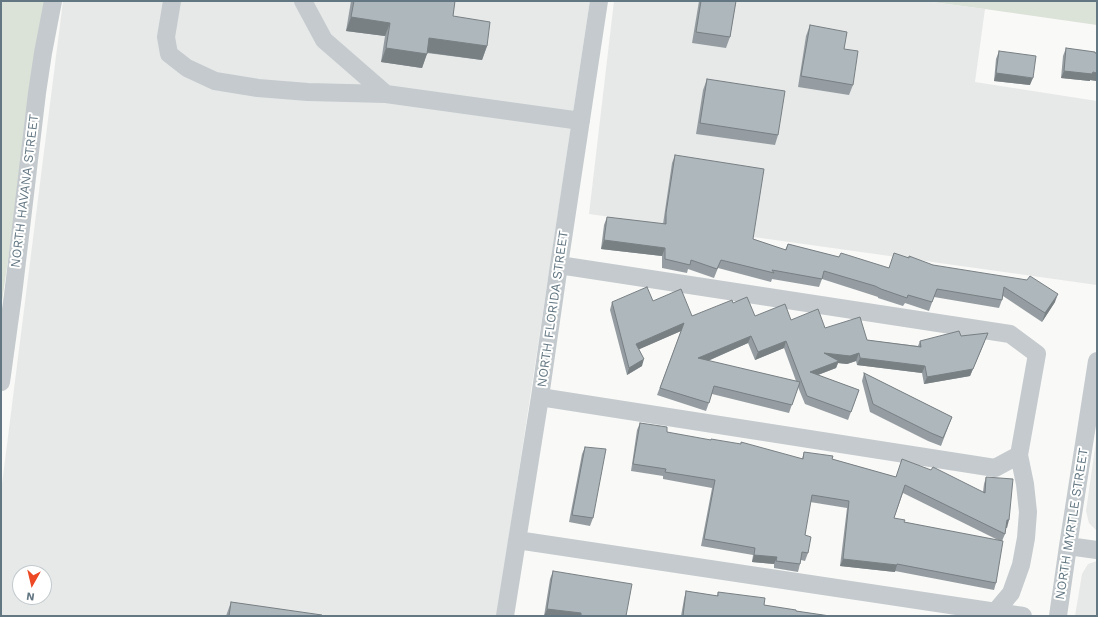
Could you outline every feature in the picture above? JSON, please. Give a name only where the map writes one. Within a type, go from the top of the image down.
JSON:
[{"type":"street","name":"NORTH HAVANA STREET","points":[[2,374],[36,100],[53,1]]},
{"type":"street","points":[[172,1],[166,37],[169,54],[188,68],[215,81],[258,88],[308,92],[386,94],[581,121]]},
{"type":"street","points":[[303,1],[324,40],[386,94]]},
{"type":"street","name":"NORTH FLORIDA STREET","points":[[505,616],[540,397],[599,1]]},
{"type":"street","points":[[559,265],[1010,334],[1037,354],[1019,455],[1025,484],[1028,512],[1026,538],[1020,565],[1011,593],[995,612]]},
{"type":"street","name":"NORTH MYRTLE STREET","points":[[1058,616],[1097,361]]},
{"type":"street","points":[[540,397],[995,468],[1019,455]]},
{"type":"street","points":[[517,540],[1023,616]]},
{"type":"street","points":[[1068,546],[1097,550]]},
{"type":"shaded area","points":[[1,1],[45,1],[2,302],[1,302]]},
{"type":"shaded area","points":[[63,1],[590,1],[497,616],[1,616],[1,492]]},
{"type":"shaded area","points":[[614,1],[924,1],[985,9],[975,82],[1097,101],[1097,285],[589,214]]},
{"type":"shaded area","points":[[925,1],[1097,1],[1097,25],[985,9]]},
{"type":"shaded area","points":[[1097,434],[1097,531],[1089,523],[1086,511]]},
{"type":"shaded area","points":[[1097,561],[1097,616],[1075,616],[1082,574],[1088,564]]},
{"type":"building","points":[[354,1],[455,1],[453,16],[490,22],[487,46],[429,38],[427,54],[386,48],[390,23],[351,17]]},
{"type":"building","points":[[701,1],[736,1],[730,37],[696,32]]},
{"type":"building","points":[[810,25],[847,32],[844,49],[858,51],[853,85],[801,76]]},
{"type":"building","points":[[1066,48],[1097,53],[1097,73],[1093,72],[1092,74],[1064,71]]},
{"type":"building","points":[[999,51],[1036,56],[1033,78],[996,73]]},
{"type":"building","points":[[707,79],[785,91],[778,135],[700,123]]},
{"type":"building","points":[[675,155],[764,169],[753,239],[786,250],[788,244],[839,257],[841,253],[889,268],[894,253],[909,258],[909,256],[933,265],[1027,280],[1030,276],[1058,294],[1045,313],[1004,287],[1002,300],[937,289],[932,302],[908,295],[907,298],[875,286],[824,271],[822,279],[772,270],[774,273],[721,260],[717,269],[691,260],[690,265],[665,259],[665,248],[604,240],[607,217],[666,224],[666,213]]},
{"type":"building","points":[[647,287],[653,301],[681,289],[692,316],[732,300],[733,303],[747,297],[755,316],[785,304],[791,320],[818,309],[825,328],[860,317],[867,340],[921,347],[920,341],[959,331],[961,336],[988,333],[973,369],[927,377],[925,366],[860,358],[859,353],[850,356],[824,353],[839,361],[810,372],[859,390],[851,412],[807,396],[786,341],[758,352],[751,336],[698,358],[800,382],[792,405],[714,386],[709,403],[660,388],[684,323],[636,344],[644,359],[629,368],[612,302]]},
{"type":"building","points":[[864,373],[952,417],[943,438],[873,404]]},
{"type":"building","points":[[640,423],[667,427],[667,432],[711,440],[741,444],[741,442],[803,459],[804,452],[833,456],[832,459],[896,477],[902,459],[931,470],[933,467],[985,493],[986,477],[1013,479],[1009,520],[1007,520],[1005,534],[905,485],[894,518],[905,520],[904,522],[1003,541],[996,583],[897,564],[843,559],[849,501],[812,495],[805,535],[811,537],[808,553],[802,552],[800,564],[776,561],[777,557],[754,555],[755,548],[704,539],[715,480],[665,472],[666,469],[633,464]]},
{"type":"building","points":[[585,447],[606,449],[593,518],[572,515]]},
{"type":"building","points":[[553,571],[632,584],[626,616],[581,616],[581,613],[547,609]]},
{"type":"building","points":[[686,591],[718,596],[718,592],[765,598],[764,605],[830,616],[683,616]]},
{"type":"building","points":[[231,602],[322,615],[322,616],[229,616]]}]
